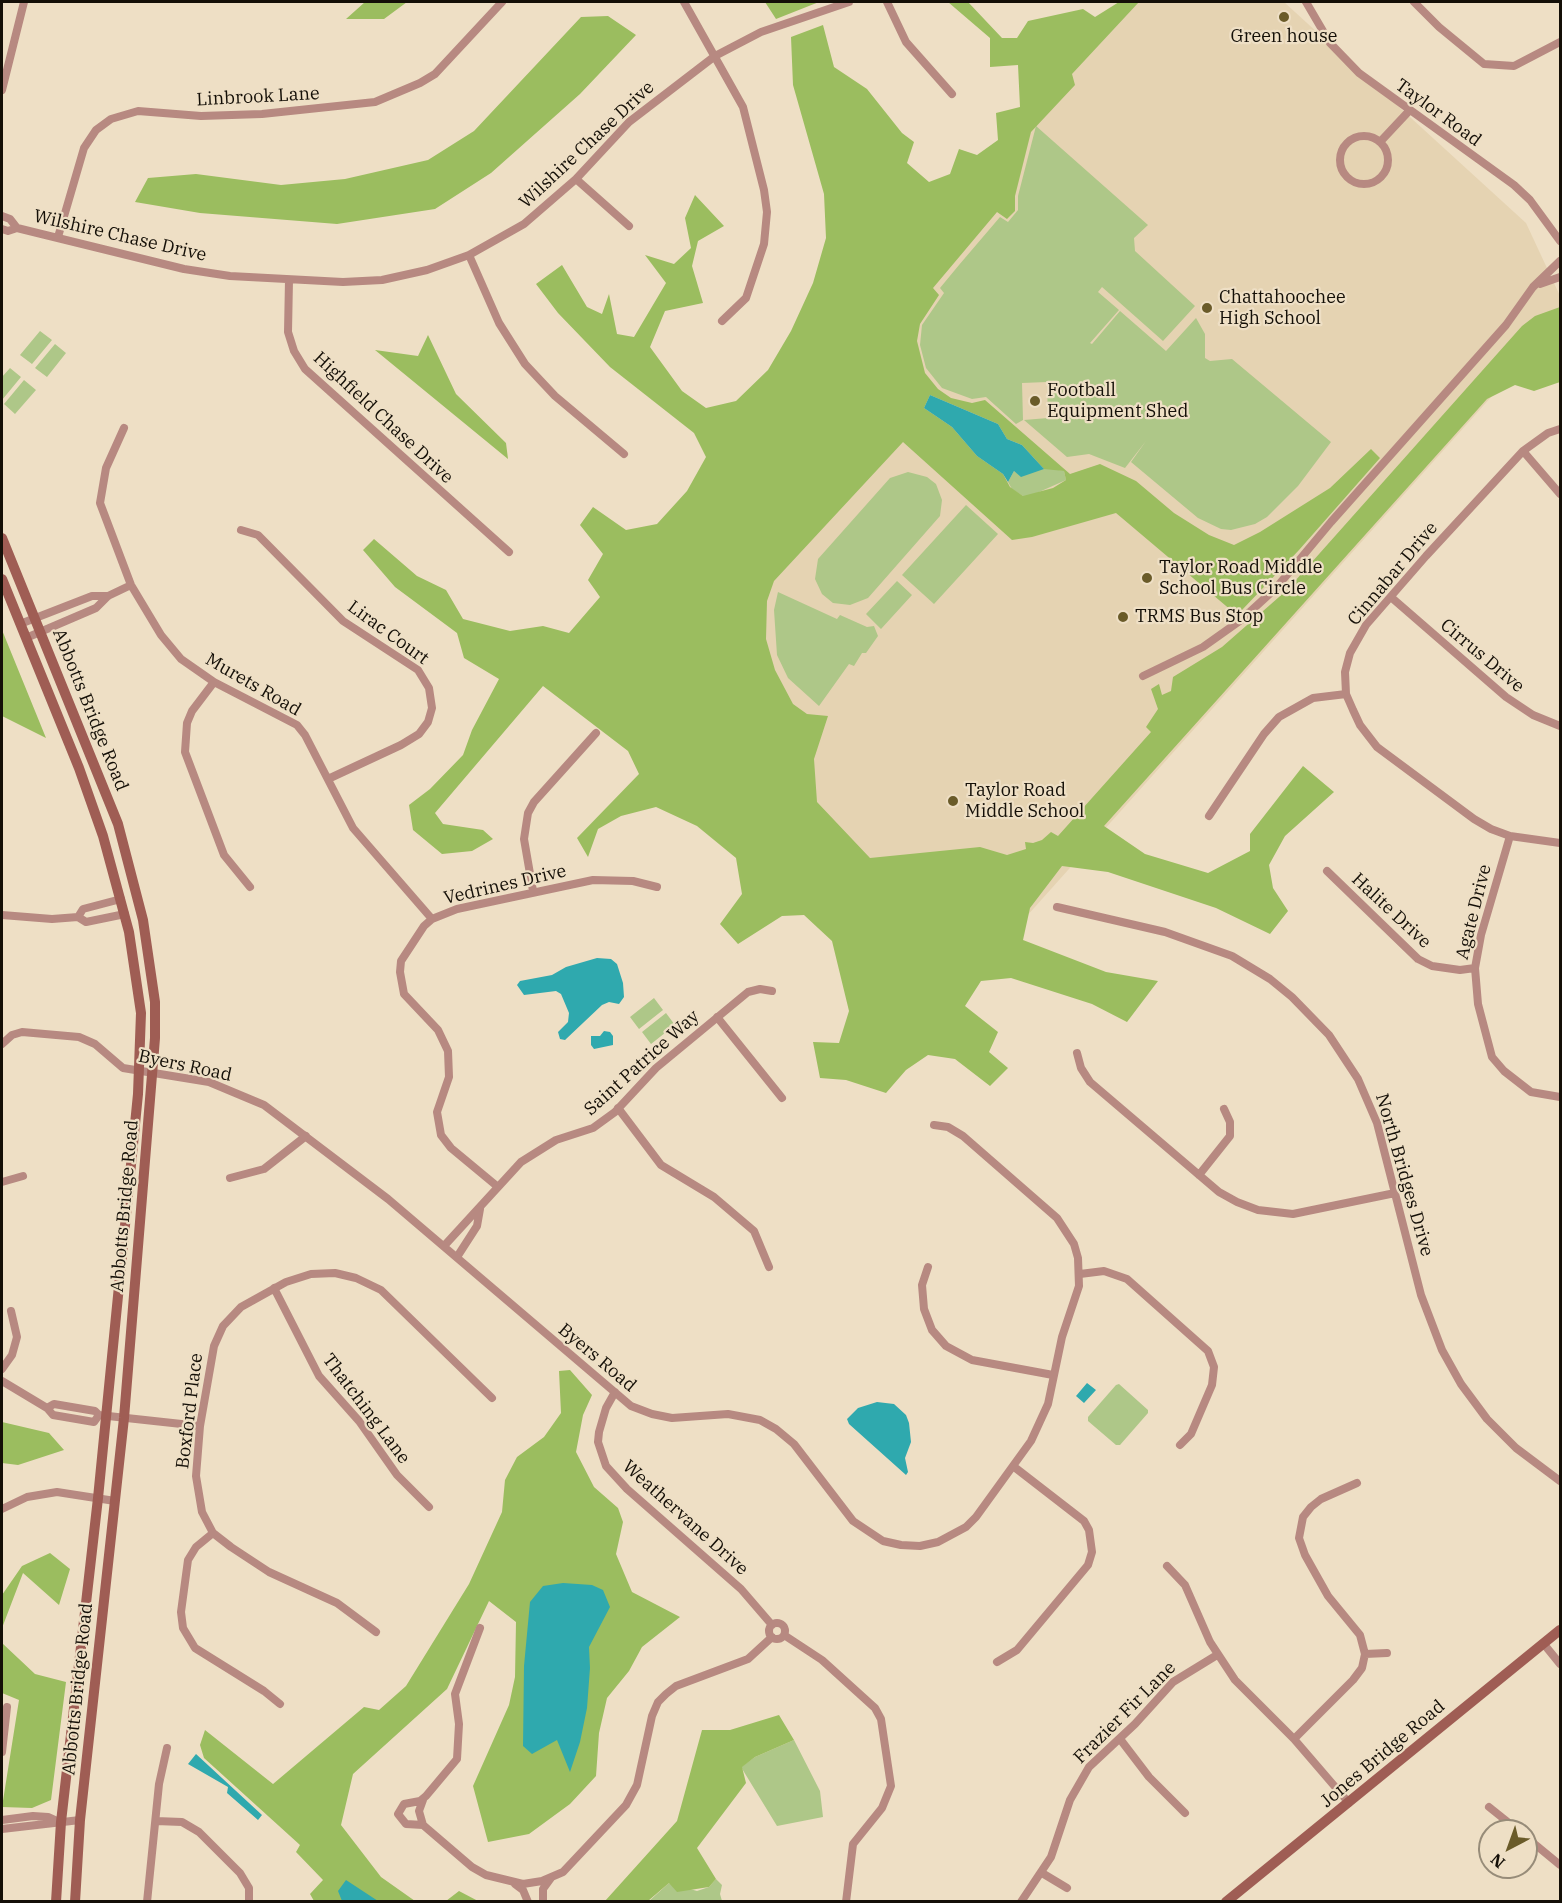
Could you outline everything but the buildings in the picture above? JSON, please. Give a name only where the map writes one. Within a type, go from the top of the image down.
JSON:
[{"type":"main road","name":"Abbotts Bridge Road","points":[[2,538],[108,796],[128,856],[143,920],[155,1002],[153,1073],[124,1418],[80,1820],[75,1902]]},
{"type":"main road","name":"Abbotts Bridge Road","points":[[2,579],[80,768],[103,836],[125,914],[137,975],[141,1013],[140,1072],[103,1416],[98,1498],[61,1822],[56,1902]]},
{"type":"main road","name":"Jones Bridge Road","points":[[1232,1900],[1560,1630]]},
{"type":"street","points":[[2,90],[24,2]]},
{"type":"street","name":"Linbrook Lane","points":[[58,237],[84,148],[96,130],[111,119],[138,111],[201,116],[262,114],[375,102],[420,83],[435,74],[502,2]]},
{"type":"street","points":[[684,2],[742,107],[764,190],[767,212],[764,244],[746,298],[722,321]]},
{"type":"street","name":"Wilshire Chase Drive","points":[[2,229],[9,231],[17,228],[58,237],[184,269],[289,280],[343,282],[382,280],[427,270],[469,255],[524,224],[576,179],[629,122],[715,56],[761,32],[849,2]]},
{"type":"street","points":[[886,2],[906,42],[952,94]]},
{"type":"street","name":"Taylor Road","points":[[1306,2],[1330,44],[1359,73],[1514,185],[1530,200],[1560,242]]},
{"type":"street","points":[[1414,2],[1439,27],[1484,64],[1514,66],[1560,42]]},
{"type":"street","points":[[1380,142],[1409,111]]},
{"type":"street","points":[[1360,136],[1380,142],[1388,154],[1385,173],[1374,183],[1365,185],[1350,181],[1341,167],[1341,152],[1345,145],[1360,136]]},
{"type":"street","points":[[576,179],[629,226]]},
{"type":"street","name":"Wilshire Chase Drive","points":[[2,216],[10,219],[17,228]]},
{"type":"street","points":[[469,255],[499,323],[525,364],[555,396],[624,454]]},
{"type":"street","points":[[1143,676],[1203,647],[1241,620],[1276,588],[1331,522],[1506,325],[1533,287],[1560,261]]},
{"type":"street","points":[[1533,287],[1560,277]]},
{"type":"street","name":"Highfield Chase Drive","points":[[289,280],[288,332],[294,351],[304,369],[509,552]]},
{"type":"street","name":"Murets Road","points":[[124,428],[106,468],[100,503],[131,585],[160,635],[181,659],[214,682],[297,725],[305,735],[328,779],[340,809],[353,828],[432,919]]},
{"type":"street","name":"Cinnabar Drive","points":[[1560,429],[1548,433],[1523,451],[1426,556],[1392,598],[1366,625],[1350,653],[1345,672],[1346,694],[1360,725],[1377,747],[1474,819],[1510,836],[1560,843]]},
{"type":"street","points":[[1523,451],[1560,494]]},
{"type":"street","name":"Lirac Court","points":[[241,530],[258,535],[343,621],[418,670],[425,678],[432,698],[428,722],[419,734],[402,746],[328,779]]},
{"type":"street","points":[[26,638],[96,608],[108,596],[131,585]]},
{"type":"street","points":[[20,624],[92,596],[108,596]]},
{"type":"street","name":"Cirrus Drive","points":[[1392,598],[1506,697],[1533,715],[1560,726]]},
{"type":"street","points":[[214,682],[192,711],[187,723],[184,753],[224,855],[250,887]]},
{"type":"street","points":[[1209,816],[1264,734],[1280,717],[1313,698],[1346,694]]},
{"type":"street","points":[[533,891],[524,839],[528,813],[534,802],[596,733]]},
{"type":"street","name":"Agate Drive","points":[[1510,836],[1480,935],[1475,968],[1478,1004],[1492,1057],[1516,1082],[1531,1092],[1560,1097]]},
{"type":"street","name":"Halite Drive","points":[[1327,871],[1418,958],[1432,966],[1460,970],[1475,968]]},
{"type":"street","name":"Vedrines Drive","points":[[498,1186],[451,1148],[441,1135],[437,1112],[449,1077],[448,1050],[438,1030],[410,1003],[401,983],[401,961],[416,936],[432,919],[457,909],[533,891],[606,878],[657,887]]},
{"type":"street","points":[[78,917],[83,909],[121,899]]},
{"type":"street","name":"North Bridges Drive","points":[[1057,907],[1165,932],[1211,946],[1252,966],[1292,997],[1329,1035],[1358,1079],[1377,1123],[1428,1314],[1442,1350],[1461,1384],[1487,1419],[1516,1448],[1560,1481]]},
{"type":"street","points":[[2,915],[52,919],[78,917],[86,922],[92,922],[125,914]]},
{"type":"street","name":"Saint Patrice Way","points":[[444,1246],[467,1218],[480,1209],[521,1161],[556,1140],[593,1128],[618,1108],[656,1068],[748,992],[760,989],[772,991]]},
{"type":"street","points":[[717,1017],[782,1098]]},
{"type":"street","name":"Byers Road","points":[[2,1044],[12,1035],[22,1032],[78,1037],[95,1044],[123,1068],[209,1082],[264,1105],[444,1246],[631,1406],[672,1418],[744,1416],[768,1424],[794,1444],[854,1521],[883,1541],[901,1545],[920,1546],[938,1542],[966,1527],[1013,1466],[1041,1421],[1062,1337],[1077,1298],[1080,1274],[1074,1244],[1057,1218],[963,1136],[948,1127],[934,1125]]},
{"type":"street","points":[[1077,1053],[1081,1068],[1090,1082],[1199,1175],[1237,1203],[1279,1214],[1310,1212],[1395,1192]]},
{"type":"street","points":[[618,1108],[661,1165],[714,1197],[754,1231],[769,1267]]},
{"type":"street","points":[[1199,1175],[1224,1147],[1230,1136],[1230,1122],[1224,1109]]},
{"type":"street","points":[[230,1178],[264,1169],[306,1136]]},
{"type":"street","points":[[2,1182],[23,1176]]},
{"type":"street","name":"Saint Patrice Way","points":[[457,1257],[477,1226],[480,1209]]},
{"type":"street","points":[[928,1268],[922,1285],[924,1309],[932,1330],[946,1346],[972,1360],[1053,1375]]},
{"type":"street","points":[[1080,1274],[1104,1271],[1127,1279],[1202,1342],[1208,1351],[1214,1368],[1212,1385],[1191,1434],[1180,1446]]},
{"type":"street","name":"Boxford Place","points":[[213,1533],[202,1512],[197,1494],[196,1476],[200,1426],[213,1346],[223,1326],[241,1307],[274,1288],[311,1274],[335,1274],[356,1278],[381,1290],[492,1398]]},
{"type":"street","name":"Thatching Lane","points":[[274,1288],[319,1376],[359,1421],[397,1475],[429,1507]]},
{"type":"street","points":[[2,1369],[12,1355],[16,1337],[11,1311]]},
{"type":"street","points":[[2,1382],[47,1408],[53,1415],[94,1422],[103,1416],[200,1426]]},
{"type":"street","name":"Weathervane Drive","points":[[615,1392],[603,1414],[599,1432],[598,1442],[606,1466],[627,1489],[741,1589],[772,1624]]},
{"type":"street","points":[[997,1662],[1017,1650],[1088,1565],[1092,1552],[1089,1530],[1084,1521],[1013,1466]]},
{"type":"street","points":[[1294,1739],[1353,1680],[1362,1668],[1365,1654],[1360,1635],[1328,1596],[1305,1555],[1299,1538],[1303,1517],[1311,1507],[1321,1499],[1357,1483]]},
{"type":"street","points":[[2,1509],[41,1494],[57,1492],[115,1501]]},
{"type":"street","points":[[280,1704],[264,1691],[195,1648],[183,1628],[182,1596],[188,1560],[196,1547],[213,1533],[269,1572],[337,1603],[376,1632]]},
{"type":"street","points":[[1167,1566],[1185,1585],[1217,1655],[1235,1680],[1294,1739],[1349,1803]]},
{"type":"street","points":[[777,1622],[783,1625],[784,1635],[778,1639],[772,1637],[769,1630],[772,1624],[777,1622]]},
{"type":"street","points":[[423,1825],[406,1824],[398,1814],[404,1804],[420,1801],[426,1796],[457,1759],[459,1724],[455,1694],[480,1628]]},
{"type":"street","points":[[784,1635],[822,1660],[874,1708],[881,1719],[891,1786],[882,1808],[853,1844],[846,1902]]},
{"type":"street","points":[[426,1796],[419,1811],[423,1825],[472,1867],[486,1875],[513,1883],[532,1884],[552,1878],[563,1872],[589,1848],[633,1795],[641,1773],[652,1716],[658,1702],[676,1686],[748,1659],[772,1637]]},
{"type":"street","points":[[1543,1643],[1560,1664]]},
{"type":"street","points":[[1365,1654],[1387,1653]]},
{"type":"street","name":"Frazier Fir Lane","points":[[1021,1902],[1052,1857],[1070,1800],[1080,1779],[1099,1756],[1120,1739],[1173,1682],[1217,1655]]},
{"type":"street","points":[[2,1752],[7,1707]]},
{"type":"street","points":[[1120,1739],[1149,1778],[1185,1813]]},
{"type":"street","points":[[147,1902],[159,1784],[167,1748]]},
{"type":"street","points":[[1489,1807],[1504,1819]]},
{"type":"street","points":[[2,1820],[33,1816],[48,1817],[61,1822]]},
{"type":"street","points":[[2,1829],[80,1820]]},
{"type":"street","points":[[156,1821],[182,1822],[199,1832],[240,1873],[249,1888],[249,1901]]},
{"type":"street","points":[[1538,1847],[1560,1865]]},
{"type":"street","points":[[1042,1873],[1067,1888]]},
{"type":"street","points":[[543,1902],[543,1889],[552,1878]]},
{"type":"street","points":[[513,1883],[523,1890],[528,1902]]},
{"type":"shaded area","points":[[1127,2],[1284,2],[1526,223],[1560,296],[1560,320],[975,974],[578,629]]},
{"type":"green space","points":[[365,2],[407,2],[384,19],[346,19]]},
{"type":"green space","points":[[765,2],[819,2],[776,19]]},
{"type":"green space","points":[[948,2],[968,2],[1002,38],[1017,38],[1028,21],[1083,9],[1095,17],[1119,2],[1139,2],[1072,74],[1075,85],[1031,132],[1015,196],[1015,211],[1007,219],[997,212],[933,288],[939,295],[920,324],[917,341],[925,373],[938,389],[951,398],[972,403],[985,400],[1070,474],[1100,464],[1136,481],[1174,513],[1209,535],[1234,545],[1260,532],[1330,488],[1371,449],[1380,458],[1299,550],[1242,610],[1232,611],[1116,513],[1032,537],[1012,540],[903,442],[774,581],[767,601],[766,639],[775,670],[793,704],[807,714],[828,716],[814,759],[817,802],[870,858],[980,847],[1007,855],[1026,849],[1025,842],[1033,843],[1042,840],[1051,832],[1058,836],[1151,732],[1146,727],[1158,709],[1151,689],[1159,684],[1162,695],[1171,691],[1173,677],[1222,647],[1287,590],[1522,326],[1535,316],[1560,307],[1560,382],[1534,391],[1515,385],[1487,399],[1104,826],[1145,854],[1208,873],[1250,851],[1250,834],[1303,766],[1334,792],[1285,836],[1269,865],[1273,888],[1288,911],[1270,934],[1216,908],[1108,872],[1062,866],[1030,908],[1023,940],[1106,972],[1158,981],[1127,1022],[1092,1004],[1011,978],[981,981],[965,1006],[998,1032],[989,1052],[1008,1068],[990,1086],[955,1059],[928,1055],[906,1070],[886,1093],[846,1080],[820,1078],[813,1042],[839,1043],[849,1011],[832,941],[804,915],[782,916],[738,944],[720,924],[742,894],[736,858],[697,826],[656,807],[621,816],[598,829],[588,857],[577,838],[639,774],[628,751],[543,686],[435,813],[443,824],[483,830],[493,839],[472,851],[442,854],[413,830],[409,805],[430,789],[463,755],[472,730],[499,679],[464,658],[457,633],[395,587],[363,550],[374,539],[417,576],[446,590],[463,619],[510,631],[543,626],[569,633],[600,597],[588,580],[603,554],[580,525],[593,507],[626,530],[657,524],[687,491],[706,457],[694,433],[610,367],[558,313],[536,284],[562,265],[587,307],[602,314],[609,294],[617,334],[634,337],[666,283],[645,255],[674,264],[691,248],[685,218],[695,195],[724,226],[698,241],[692,266],[703,303],[665,311],[650,347],[682,391],[706,408],[736,401],[768,370],[791,331],[813,283],[826,238],[824,194],[793,85],[791,37],[823,25],[834,67],[867,89],[902,133],[914,142],[907,163],[929,182],[950,174],[959,149],[977,155],[998,140],[996,113],[1020,107],[1018,65],[990,67],[990,38]],"holes":[[[930,395],[998,424],[1007,439],[1022,445],[1044,469],[1064,471],[1066,480],[1053,488],[1023,496],[1010,487],[1003,474],[977,456],[952,427],[924,408]]]},
{"type":"green space","points":[[608,16],[636,35],[580,94],[491,173],[435,209],[337,224],[200,213],[135,202],[148,178],[196,174],[281,185],[345,179],[428,160],[474,131],[581,17]]},
{"type":"green space","points":[[1036,126],[1148,225],[1134,238],[1135,251],[1195,306],[1163,341],[1102,287],[1098,292],[1119,310],[1090,343],[1092,344],[1120,311],[1166,351],[1196,318],[1205,334],[1205,358],[1210,361],[1232,359],[1331,442],[1298,486],[1267,517],[1255,524],[1231,530],[1221,529],[1198,518],[1131,462],[1146,441],[1125,468],[1089,454],[1067,457],[1024,420],[1048,418],[1047,382],[1022,383],[1023,420],[1016,424],[986,397],[972,399],[942,388],[926,368],[920,345],[922,325],[944,293],[940,288],[959,265],[1000,217],[1008,222],[1018,210],[1018,196]]},
{"type":"green space","points":[[40,331],[52,340],[32,364],[20,355]]},
{"type":"green space","points":[[428,335],[456,394],[506,443],[508,459],[375,350],[418,356]]},
{"type":"green space","points":[[55,344],[66,353],[47,377],[35,368]]},
{"type":"green space","points":[[10,368],[21,377],[2,400],[2,377]]},
{"type":"green space","points":[[24,380],[36,390],[15,414],[4,404]]},
{"type":"green space","points":[[1038,469],[1064,471],[1066,480],[1030,496],[1023,496],[1012,489],[1008,482],[1014,471],[1021,476]]},
{"type":"green space","points":[[908,472],[927,477],[936,484],[942,500],[940,516],[868,598],[850,605],[833,603],[822,594],[815,579],[818,559],[890,478]]},
{"type":"green space","points":[[966,505],[998,534],[934,604],[902,575]]},
{"type":"green space","points":[[897,581],[912,595],[881,629],[866,614]]},
{"type":"green space","points":[[778,592],[837,619],[840,615],[867,627],[874,626],[878,636],[866,653],[862,653],[854,666],[849,664],[819,706],[788,678],[777,655],[774,610]]},
{"type":"green space","points":[[2,630],[46,738],[2,716]]},
{"type":"green space","points":[[654,998],[663,1010],[639,1029],[630,1017]]},
{"type":"green space","points":[[666,1013],[675,1025],[651,1044],[642,1032]]},
{"type":"green space","points":[[570,1370],[592,1395],[583,1415],[576,1452],[594,1487],[618,1508],[623,1522],[616,1554],[632,1592],[680,1617],[642,1647],[629,1671],[607,1698],[599,1733],[596,1776],[570,1804],[529,1834],[488,1842],[473,1786],[509,1705],[515,1677],[516,1622],[489,1601],[447,1689],[353,1774],[341,1825],[381,1877],[415,1901],[314,1901],[310,1894],[323,1880],[296,1852],[300,1845],[204,1758],[200,1745],[205,1730],[273,1784],[364,1707],[379,1710],[406,1686],[469,1584],[502,1512],[505,1480],[517,1457],[544,1437],[561,1413],[559,1371]]},
{"type":"green space","points":[[1119,1384],[1148,1410],[1148,1413],[1120,1445],[1116,1445],[1088,1421],[1088,1417]]},
{"type":"green space","points":[[2,1422],[49,1433],[64,1450],[18,1465],[2,1463]]},
{"type":"green space","points":[[50,1553],[70,1569],[59,1605],[23,1573],[2,1628],[2,1595],[22,1566]]},
{"type":"green space","points":[[2,1643],[35,1674],[66,1682],[51,1800],[32,1808],[2,1807],[19,1700],[2,1693]]},
{"type":"green space","points":[[779,1715],[794,1740],[755,1757],[742,1767],[746,1783],[697,1848],[716,1879],[709,1887],[677,1892],[669,1883],[648,1901],[605,1901],[677,1821],[702,1730],[730,1730]]},
{"type":"green space","points":[[794,1740],[820,1791],[823,1817],[777,1826],[741,1767],[755,1757]]},
{"type":"green space","points":[[716,1879],[722,1885],[720,1894],[722,1901],[648,1902],[669,1883],[697,1891],[709,1887]]},
{"type":"green space","points":[[459,1891],[478,1901],[446,1901]]},
{"type":"water","points":[[930,395],[998,424],[1007,439],[1022,445],[1044,469],[1021,477],[1014,471],[1008,482],[1003,474],[977,456],[952,427],[924,408]]},
{"type":"water","points":[[597,958],[611,959],[617,964],[623,983],[624,997],[619,1004],[609,1002],[602,1005],[565,1040],[560,1039],[558,1032],[568,1022],[569,1013],[561,994],[556,991],[524,995],[517,985],[520,981],[552,975],[566,967]]},
{"type":"water","points":[[604,1031],[610,1032],[613,1036],[613,1045],[594,1049],[591,1045],[591,1036],[600,1036]]},
{"type":"water","points":[[1087,1383],[1096,1390],[1084,1403],[1076,1396]]},
{"type":"water","points":[[877,1402],[894,1404],[906,1415],[911,1442],[905,1458],[908,1472],[906,1475],[849,1424],[847,1419],[858,1408]]},
{"type":"water","points":[[563,1583],[592,1585],[603,1590],[610,1607],[589,1647],[587,1708],[580,1742],[570,1772],[557,1740],[532,1754],[523,1746],[524,1666],[530,1602],[543,1586]]},
{"type":"water","points":[[196,1754],[262,1815],[258,1820],[227,1793],[228,1787],[188,1764]]},
{"type":"water","points":[[346,1880],[378,1901],[342,1901],[338,1891]]},
{"type":"place","name":"Green house","points":[[1284,17]]},
{"type":"place","name":"Chattahoochee High School","points":[[1207,308]]},
{"type":"place","name":"Football Equipment Shed","points":[[1035,401]]},
{"type":"place","name":"Taylor Road Middle School Bus Circle","points":[[1147,578]]},
{"type":"place","name":"TRMS Bus Stop","points":[[1123,617]]},
{"type":"place","name":"Taylor Road Middle School","points":[[953,801]]}]
